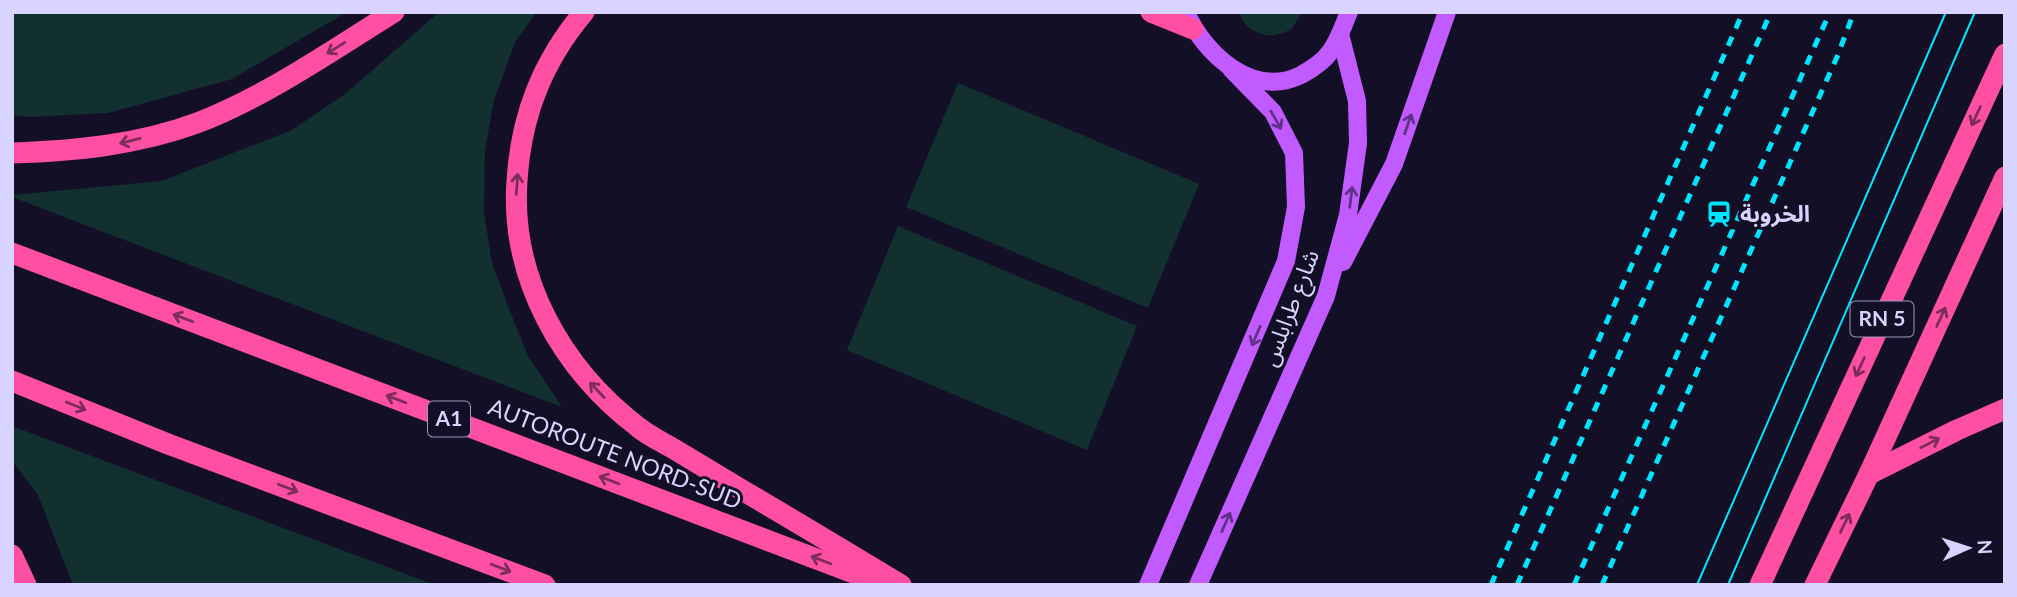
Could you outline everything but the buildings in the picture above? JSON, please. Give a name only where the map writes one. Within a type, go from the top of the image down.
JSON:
[{"type":"highway","points":[[12,153],[66,151],[125,143],[197,123],[260,93],[394,12]]},
{"type":"highway","points":[[584,12],[565,35],[544,73],[527,114],[519,156],[516,199],[520,241],[530,282],[547,322],[569,358],[596,391],[639,428],[901,585]]},
{"type":"highway","points":[[1151,12],[1189,21]]},
{"type":"highway","name":"RN 5","points":[[1760,585],[2005,54]]},
{"type":"highway","name":"RN 5","points":[[1815,585],[2005,177]]},
{"type":"highway","name":"AUTOROUTE NORD-SUD","points":[[12,253],[885,585]]},
{"type":"highway","points":[[12,381],[168,444],[545,585]]},
{"type":"highway","points":[[1869,474],[2005,409]]},
{"type":"highway","points":[[12,555],[26,585]]},
{"type":"main road","points":[[1231,69],[1251,79],[1273,82],[1294,78],[1313,68],[1329,53],[1349,12]]},
{"type":"main road","points":[[1326,296],[1394,164],[1447,12]]},
{"type":"main road","name":"شارع طرابلس","points":[[1148,585],[1281,274],[1296,207],[1294,153],[1273,112],[1189,21]]},
{"type":"main road","name":"شارع طرابلس","points":[[1198,585],[1326,296],[1348,215],[1358,143],[1357,101],[1340,34]]},
{"type":"green space","points":[[12,12],[347,12],[232,79],[108,113],[29,117],[12,115]]},
{"type":"green space","points":[[439,12],[537,12],[515,42],[494,100],[485,151],[484,213],[492,263],[509,309],[528,356],[562,407],[12,197],[162,181],[292,130],[345,94]]},
{"type":"green space","points":[[1239,12],[1302,12],[1291,30],[1269,35],[1258,33],[1248,26]]},
{"type":"green space","points":[[958,83],[1199,184],[1148,308],[906,207]]},
{"type":"green space","points":[[898,226],[1137,326],[1087,450],[847,350]]},
{"type":"green space","points":[[12,426],[435,585],[73,585],[38,495],[12,461]]},
{"type":"tram line","points":[[1697,585],[1946,12]]},
{"type":"tram line","points":[[1728,585],[1975,12]]},
{"type":"railway","points":[[1491,585],[1743,12]]},
{"type":"railway","points":[[1517,585],[1771,12]]},
{"type":"railway","points":[[1574,585],[1830,12]]},
{"type":"railway","points":[[1602,585],[1837,57],[1854,12]]},
{"type":"place","name":"الخروبة","points":[[1719,214]]}]
